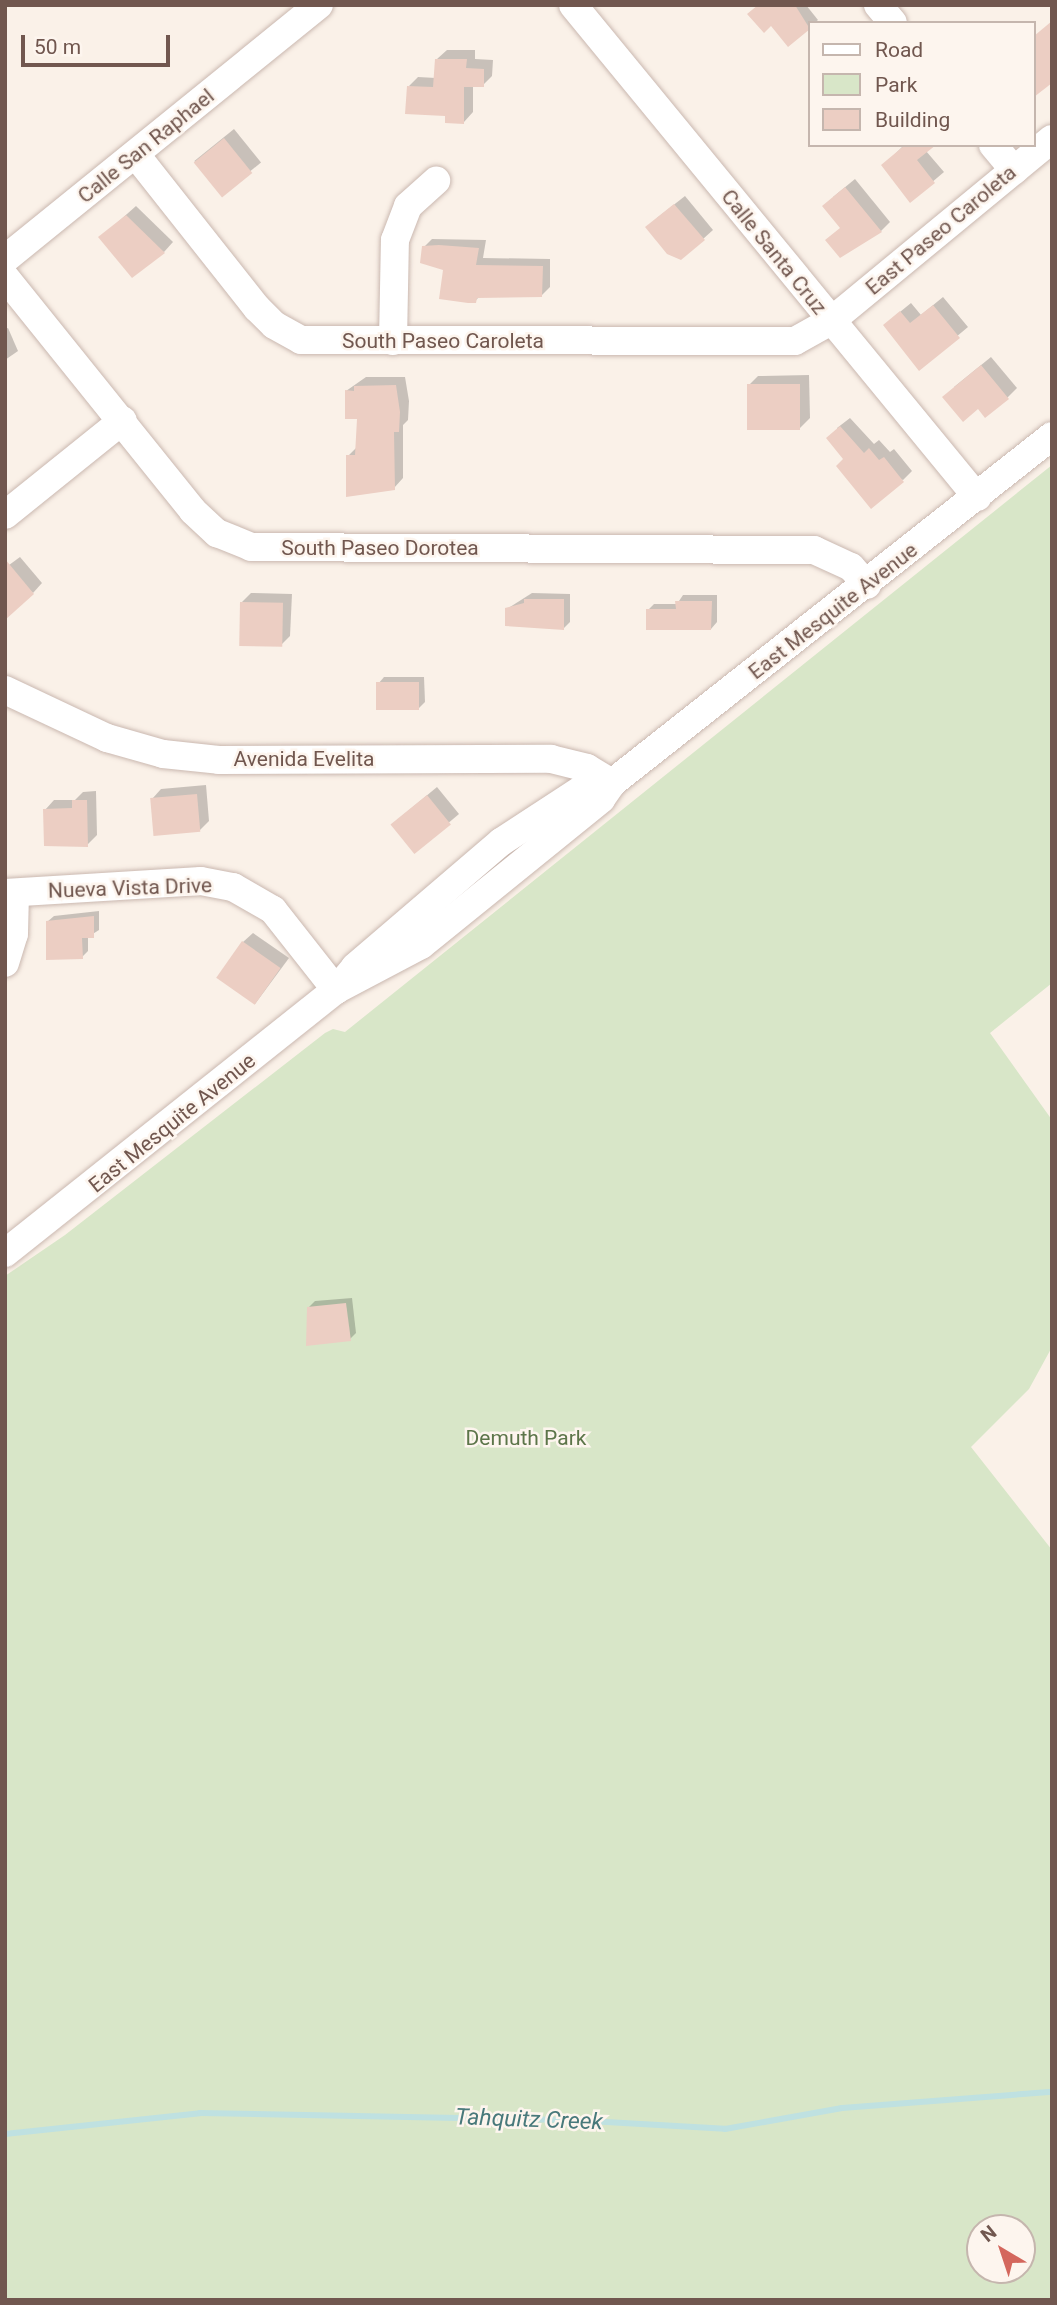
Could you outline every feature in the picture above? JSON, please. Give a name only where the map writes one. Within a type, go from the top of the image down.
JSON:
[{"type":"street","name":"Calle San Raphael","points":[[5,259],[319,5]]},
{"type":"street","name":"Calle Santa Cruz","points":[[573,5],[977,496]]},
{"type":"street","points":[[878,5],[891,21]]},
{"type":"street","name":"East Paseo Caroleta","points":[[831,321],[1052,139]]},
{"type":"street","points":[[995,147],[1014,170]]},
{"type":"street","name":"South Paseo Caroleta","points":[[136,155],[274,325],[301,340],[795,341],[831,321]]},
{"type":"street","points":[[393,341],[395,240],[408,206],[436,181]]},
{"type":"street","name":"South Paseo Dorotea","points":[[5,277],[123,420],[193,511],[217,533],[251,547],[814,550],[851,567],[867,585]]},
{"type":"street","points":[[5,515],[123,420]]},
{"type":"street","name":"East Mesquite Avenue","points":[[5,1253],[336,990],[421,944],[601,799],[612,783],[867,585],[1052,436]]},
{"type":"street","name":"Avenida Evelita","points":[[5,690],[107,738],[163,754],[219,760],[551,759],[587,768],[612,783]]},
{"type":"street","name":"Nueva Vista Drive","points":[[10,893],[201,881],[233,887],[273,910],[336,990]]},
{"type":"street","points":[[5,963],[14,934],[10,893]]},
{"type":"green space","name":"Demuth Park","points":[[1052,465],[1052,983],[990,1033],[1052,1120],[1052,1347],[1029,1389],[971,1447],[1052,1550],[1052,2300],[5,2300],[5,1276],[65,1235],[333,1029],[345,1032]]},
{"type":"building","points":[[758,5],[795,5],[808,26],[808,31],[788,47],[771,26],[764,33],[747,14]]},
{"type":"building","points":[[1052,21],[1052,83],[1036,95],[1036,34]]},
{"type":"building","points":[[435,59],[467,59],[466,68],[484,69],[484,87],[464,87],[464,124],[445,123],[445,116],[405,114],[407,86],[433,87]]},
{"type":"building","points":[[224,138],[252,173],[222,198],[194,163]]},
{"type":"building","points":[[903,147],[933,147],[917,160],[935,183],[910,203],[881,165]]},
{"type":"building","points":[[845,187],[882,232],[840,258],[825,240],[840,228],[822,206]]},
{"type":"building","points":[[674,204],[705,240],[681,260],[667,254],[645,227]]},
{"type":"building","points":[[126,215],[165,253],[132,278],[98,237]]},
{"type":"building","points":[[422,246],[479,248],[476,265],[543,266],[542,297],[477,298],[476,303],[439,299],[443,270],[420,263]]},
{"type":"building","points":[[933,305],[960,338],[919,371],[883,325],[900,311],[910,323]]},
{"type":"building","points":[[981,365],[1009,399],[985,418],[978,409],[963,422],[942,397]]},
{"type":"building","points":[[747,384],[800,384],[800,430],[747,430]]},
{"type":"building","points":[[396,385],[400,412],[399,432],[394,432],[395,490],[346,497],[346,455],[355,455],[357,419],[345,419],[345,390],[354,391],[354,386]]},
{"type":"building","points":[[840,426],[864,453],[869,448],[879,460],[884,457],[904,482],[871,509],[836,466],[843,459],[826,438]]},
{"type":"building","points":[[5,559],[34,594],[5,620]]},
{"type":"building","points":[[524,599],[564,599],[564,630],[505,626],[505,608],[524,603]]},
{"type":"building","points":[[675,601],[712,601],[711,630],[646,630],[646,609],[676,609]]},
{"type":"building","points":[[240,602],[283,603],[282,647],[239,646]]},
{"type":"building","points":[[376,682],[419,682],[419,710],[376,710]]},
{"type":"building","points":[[197,794],[200,832],[153,836],[150,798]]},
{"type":"building","points":[[427,795],[451,825],[414,854],[390,825]]},
{"type":"building","points":[[72,800],[87,800],[88,847],[44,846],[43,809],[72,808]]},
{"type":"building","points":[[94,916],[94,938],[82,938],[83,959],[46,960],[46,921]]},
{"type":"building","points":[[242,941],[281,968],[255,1005],[216,978]]},
{"type":"building","points":[[346,1303],[351,1341],[306,1346],[307,1307]]},
{"type":"waterway","name":"Tahquitz Creek","points":[[5,2134],[200,2113],[571,2120],[725,2129],[842,2108],[1052,2092]]}]
